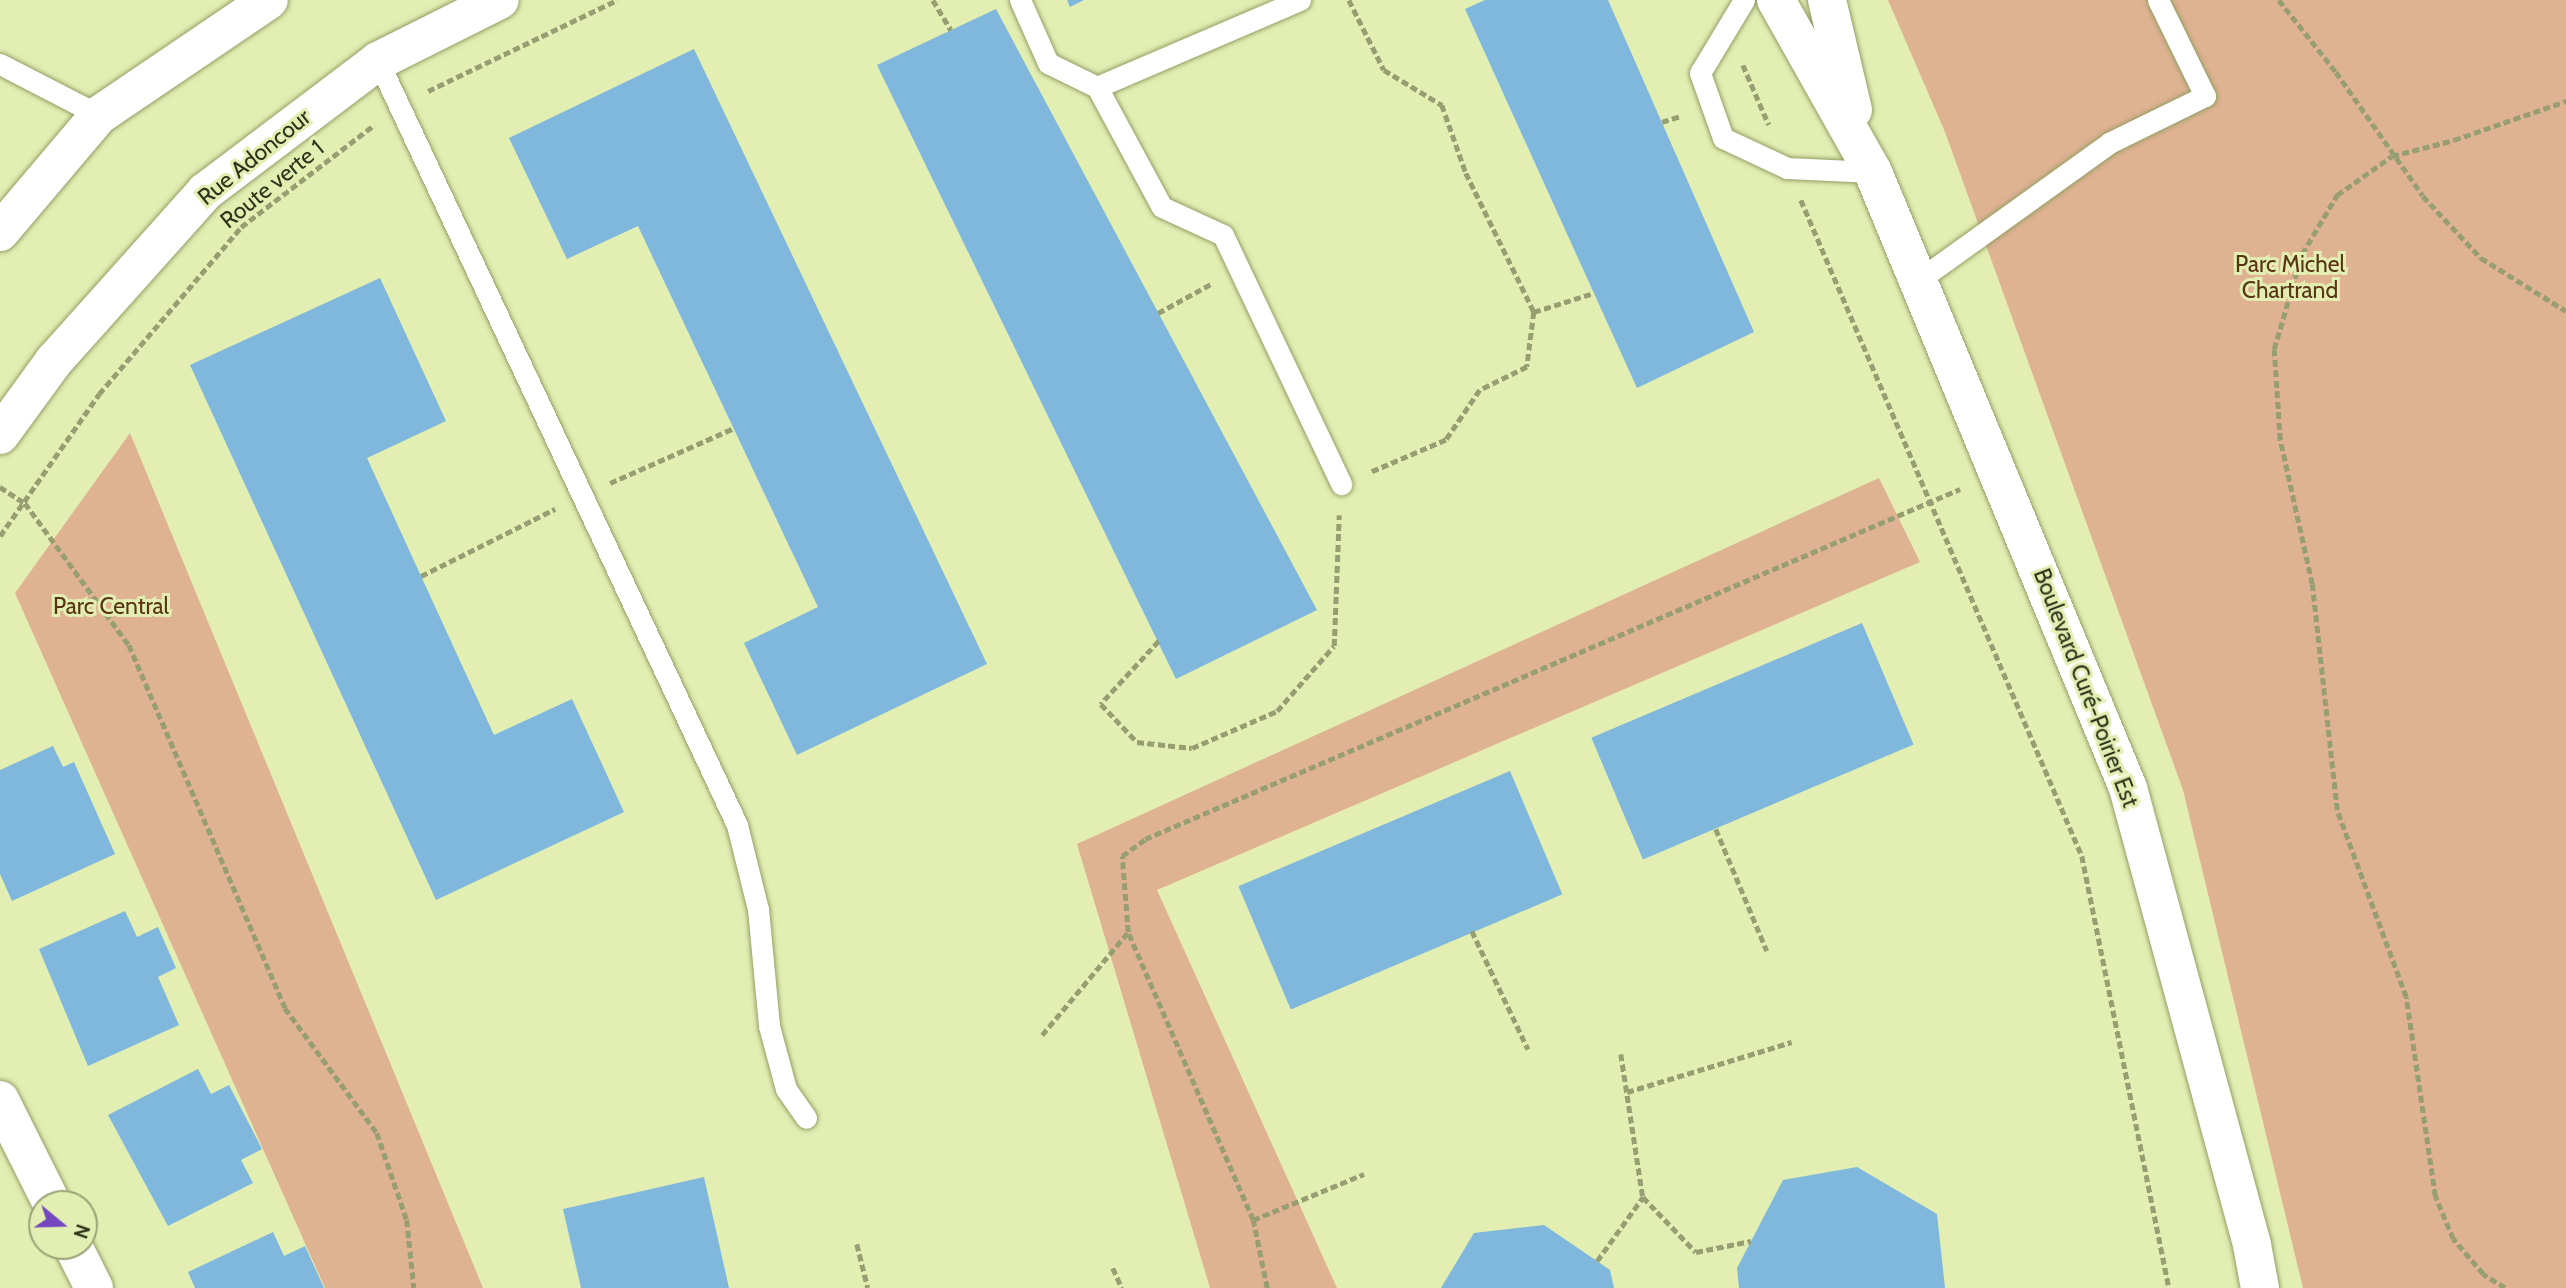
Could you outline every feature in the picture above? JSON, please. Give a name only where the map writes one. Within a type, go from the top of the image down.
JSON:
[{"type":"main road","points":[[0,232],[99,116],[269,0]]},
{"type":"main road","name":"Rue Adoncour","points":[[0,435],[54,362],[205,192],[378,61],[500,0]]},
{"type":"main road","name":"Boulevard Curé-Poirier Est","points":[[1776,0],[1868,161],[1920,279],[2128,788],[2252,1245],[2260,1288]]},
{"type":"main road","name":"Boulevard Curé-Poirier Est","points":[[1827,0],[1868,161]]},
{"type":"main road","points":[[0,1100],[45,1190]]},
{"type":"main road","points":[[80,1260],[94,1288]]},
{"type":"lane","points":[[1020,0],[1048,64],[1097,87],[1162,208],[1223,234],[1341,484]]},
{"type":"lane","points":[[1097,87],[1300,0]]},
{"type":"lane","points":[[1744,0],[1700,73],[1723,138],[1787,168],[1868,161]]},
{"type":"lane","points":[[1920,279],[2109,143],[2205,96],[2158,0]]},
{"type":"lane","points":[[378,61],[737,825],[758,909],[769,1026],[786,1089],[806,1118]]},
{"type":"lane","points":[[0,64],[99,116]]},
{"type":"path","name":"Route verte 1","points":[[25,503],[99,394],[241,227],[399,105],[617,0]]},
{"type":"path","points":[[933,0],[951,30]]},
{"type":"path","points":[[1159,641],[1101,704],[1137,742],[1192,748],[1277,711],[1334,646],[1341,484],[1446,440],[1480,390],[1527,367],[1534,312],[1466,173],[1442,105],[1384,70],[1349,0]]},
{"type":"path","points":[[2279,0],[2336,72],[2392,156],[2423,196],[2481,258],[2566,311]]},
{"type":"path","points":[[1728,30],[2082,856],[2169,1288]]},
{"type":"path","points":[[2505,1288],[2483,1274],[2453,1239],[2435,1196],[2406,997],[2337,810],[2312,584],[2280,440],[2274,349],[2302,254],[2337,195],[2392,156],[2454,140],[2566,100]]},
{"type":"path","points":[[1158,313],[1239,268]]},
{"type":"path","points":[[1534,312],[1594,293]]},
{"type":"path","points":[[0,488],[25,503],[129,645],[285,1008],[377,1133],[407,1220],[414,1288]]},
{"type":"path","points":[[1267,1288],[1252,1220],[1128,932],[1122,856],[1145,839],[1931,501]]},
{"type":"path","points":[[0,536],[25,503]]},
{"type":"path","points":[[1716,830],[1768,951]]},
{"type":"path","points":[[1472,931],[1528,1049]]},
{"type":"path","points":[[1042,1035],[1128,932]]},
{"type":"path","points":[[1627,1092],[1792,1042]]},
{"type":"path","points":[[1621,1054],[1643,1198],[1696,1252],[1751,1241]]},
{"type":"path","points":[[1252,1220],[1364,1174]]},
{"type":"path","points":[[1597,1261],[1643,1198]]},
{"type":"path","points":[[857,1244],[868,1288]]},
{"type":"path","points":[[1113,1268],[1122,1288]]},
{"type":"green space","name":"Parc Michel Chartrand","points":[[1888,0],[2566,0],[2566,1288],[2303,1288],[2183,790],[1945,132]]},
{"type":"green space","name":"Parc Central","points":[[130,433],[483,1288],[325,1288],[15,593]]},
{"type":"green space","points":[[1879,478],[1920,562],[1157,890],[1337,1288],[1210,1288],[1077,844]]},
{"type":"building","points":[[1067,0],[1084,0],[1070,7]]},
{"type":"building","points":[[1485,0],[1608,0],[1754,332],[1637,388],[1465,9]]},
{"type":"building","points":[[996,9],[1317,610],[1176,679],[877,65]]},
{"type":"building","points":[[694,49],[987,664],[797,755],[744,643],[818,607],[638,226],[567,259],[509,138]]},
{"type":"building","points":[[380,278],[446,421],[367,458],[494,735],[572,699],[624,812],[436,900],[190,365]]},
{"type":"building","points":[[1862,623],[1914,745],[1643,859],[1591,738]]},
{"type":"building","points":[[53,746],[63,767],[74,762],[115,854],[12,901],[0,874],[0,770]]},
{"type":"building","points":[[1510,771],[1562,894],[1291,1010],[1238,886]]},
{"type":"building","points":[[125,911],[137,937],[158,927],[176,968],[158,977],[179,1025],[88,1066],[39,949]]},
{"type":"building","points":[[198,1069],[211,1094],[229,1085],[262,1149],[241,1160],[253,1183],[168,1226],[108,1115]]},
{"type":"building","points":[[1857,1167],[1937,1214],[1945,1288],[1739,1288],[1737,1268],[1783,1180]]},
{"type":"building","points":[[704,1177],[729,1288],[581,1288],[563,1209]]},
{"type":"building","points":[[1544,1225],[1610,1270],[1614,1288],[1441,1288],[1474,1233]]},
{"type":"building","points":[[273,1232],[284,1256],[305,1246],[324,1288],[195,1288],[188,1272]]}]
